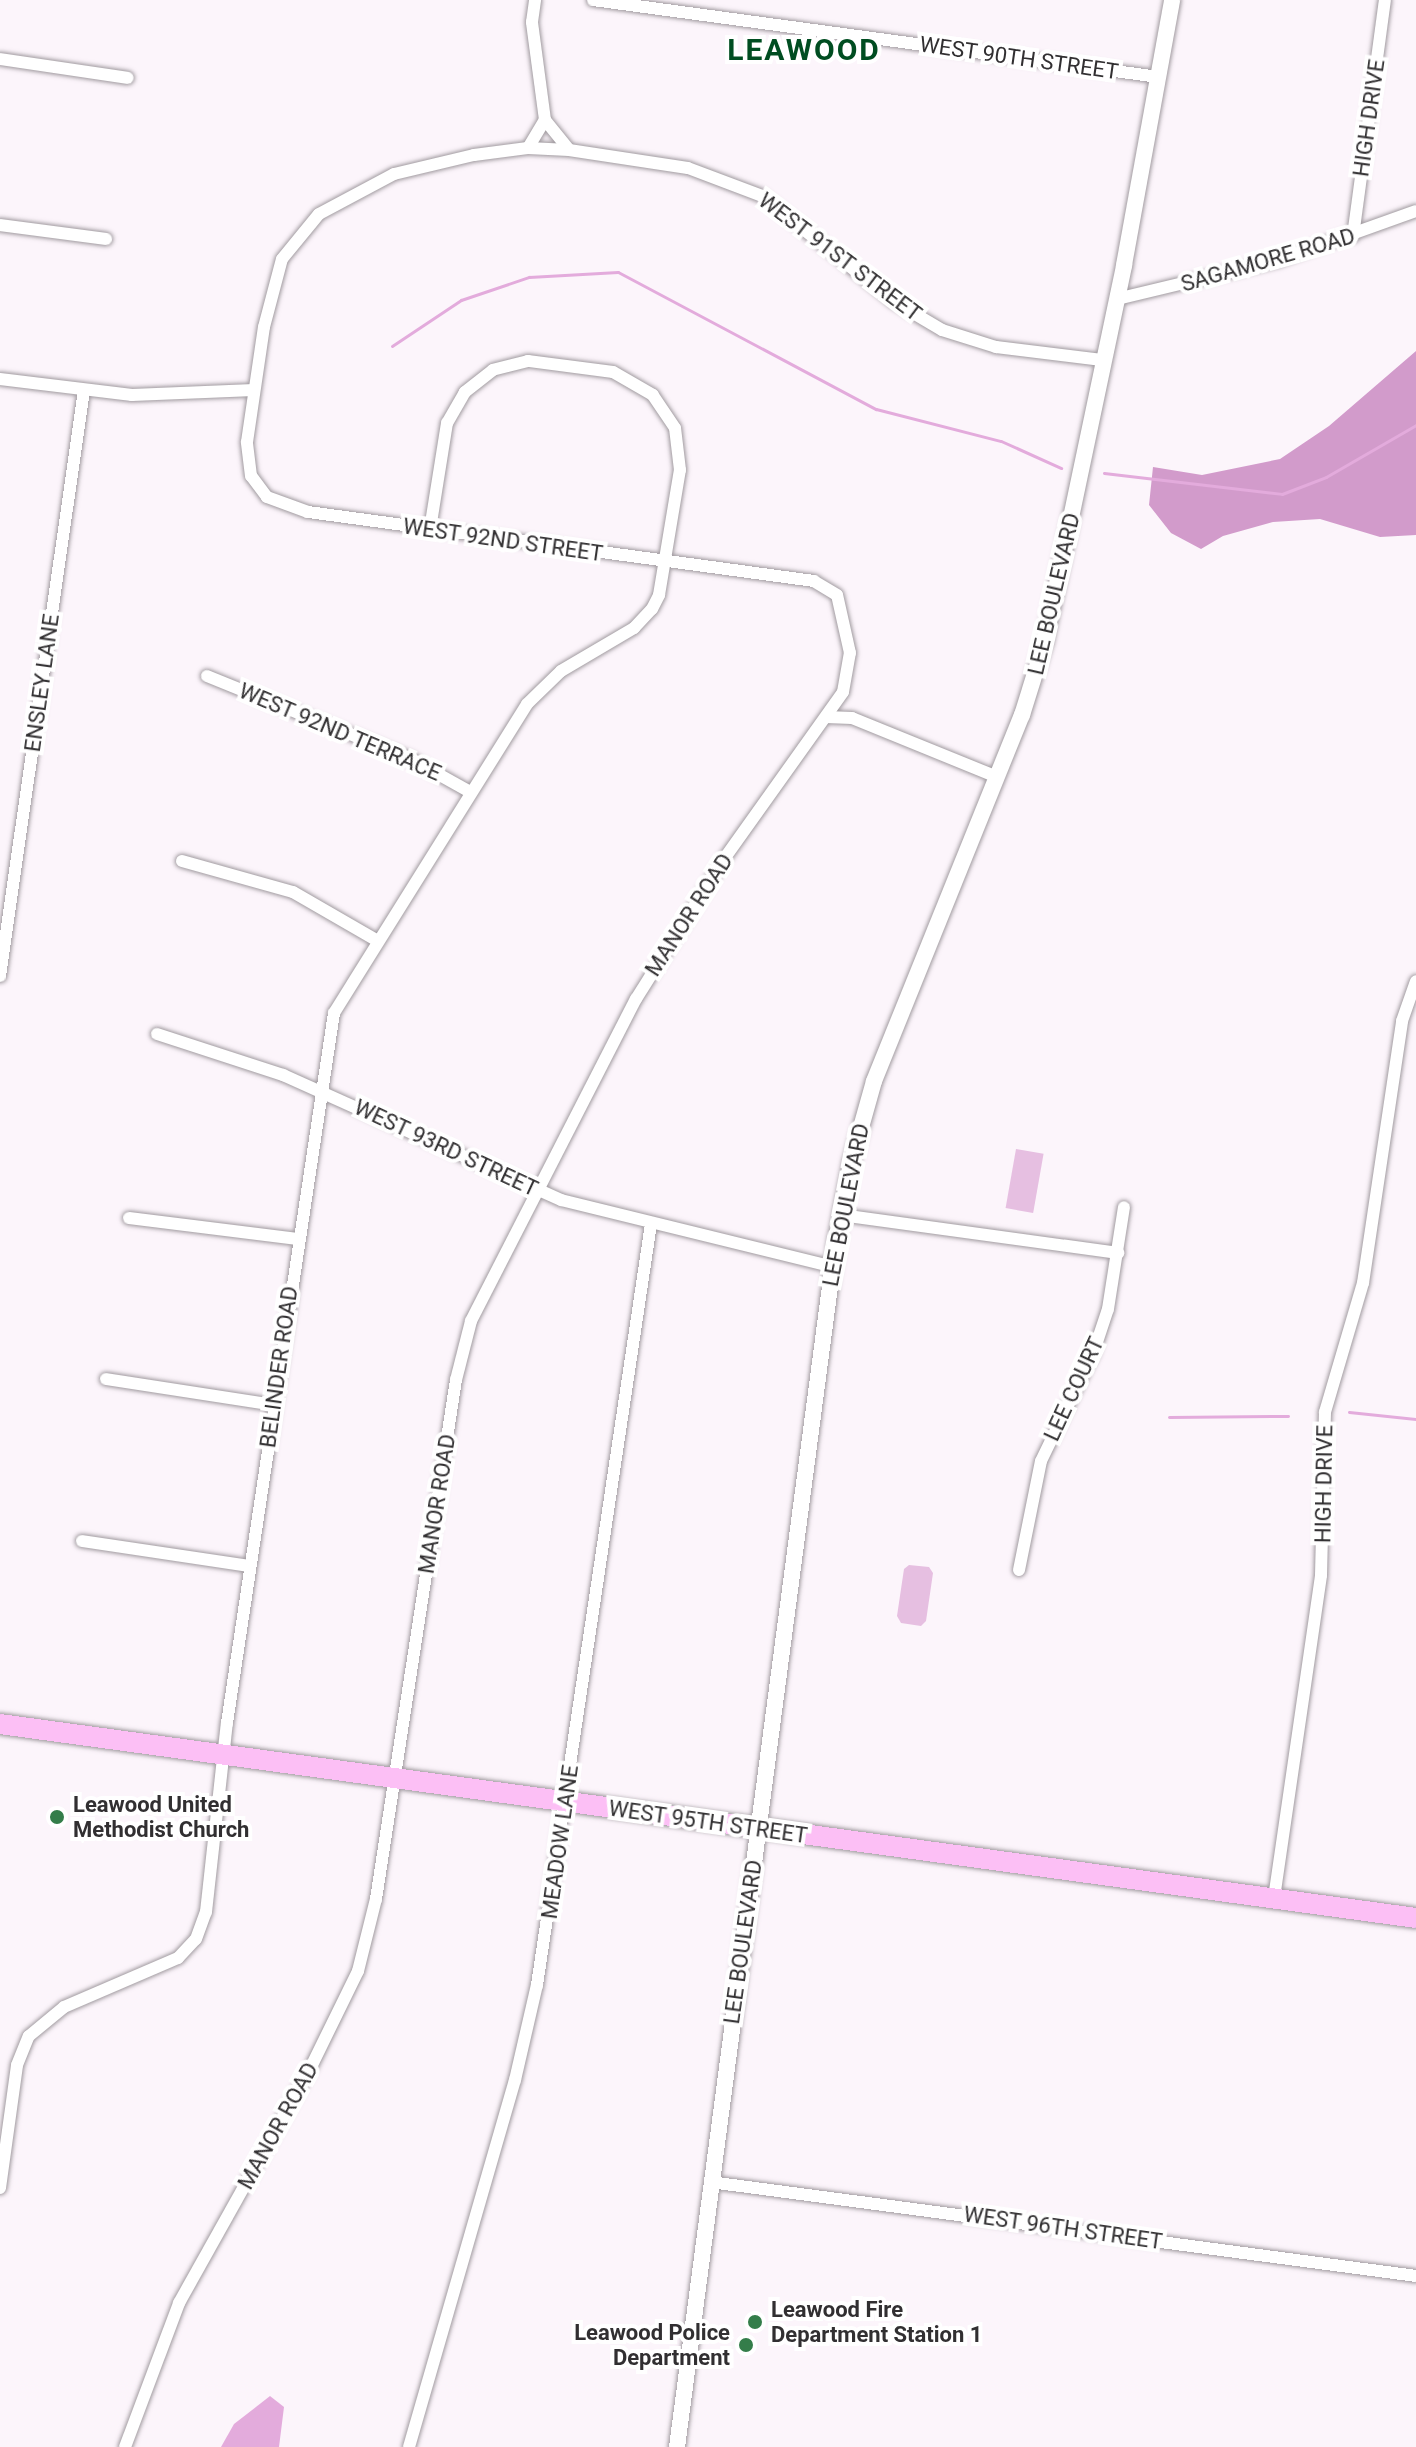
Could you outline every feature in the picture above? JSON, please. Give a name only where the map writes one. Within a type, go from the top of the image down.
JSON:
[{"type":"main road","name":"WEST 95TH STREET","points":[[0,1724],[1416,1918]]},
{"type":"street","points":[[535,0],[532,22],[545,120],[569,150]]},
{"type":"street","name":"WEST 90TH STREET","points":[[593,0],[1159,77]]},
{"type":"street","name":"LEE BOULEVARD","points":[[677,2447],[841,1215],[874,1081],[997,777],[1045,641],[1117,299],[1172,0]]},
{"type":"street","name":"HIGH DRIVE","points":[[1353,236],[1385,0]]},
{"type":"street","points":[[0,59],[128,78]]},
{"type":"street","points":[[528,148],[545,120]]},
{"type":"street","name":"WEST 91ST STREET","points":[[254,390],[277,270],[290,244],[319,214],[394,174],[528,148],[569,150],[688,168],[762,196],[893,301],[942,330],[996,347],[1102,360]]},
{"type":"street","name":"SAGAMORE ROAD","points":[[1117,299],[1353,236],[1416,211]]},
{"type":"street","points":[[0,225],[106,239]]},
{"type":"street","name":"BELINDER ROAD","points":[[0,2188],[17,2065],[29,2036],[64,2007],[158,1970],[196,1939],[206,1912],[250,1566],[319,1090],[334,1013],[376,940],[470,792],[543,686],[645,618],[659,595],[680,470],[678,440],[669,415],[653,395],[629,378],[528,361],[493,370],[455,404],[447,423],[430,529]]},
{"type":"street","points":[[1,380],[164,397],[254,390]]},
{"type":"street","name":"ENSLEY LANE","points":[[0,976],[84,390]]},
{"type":"street","name":"WEST 92ND STREET","points":[[254,390],[247,462],[267,497],[300,511],[814,581],[837,595],[843,607]]},
{"type":"street","name":"MANOR ROAD","points":[[125,2447],[179,2303],[310,2069],[358,1971],[376,1899],[463,1347],[490,1278],[636,999],[687,915],[843,692],[850,653],[843,607]]},
{"type":"street","name":"WEST 92ND TERRACE","points":[[207,676],[411,759],[470,792]]},
{"type":"street","points":[[843,692],[852,718]]},
{"type":"street","points":[[826,717],[852,718],[997,777]]},
{"type":"street","points":[[182,861],[293,892],[376,940]]},
{"type":"street","name":"HIGH DRIVE","points":[[1274,1898],[1321,1575],[1325,1412],[1363,1283],[1402,1021],[1416,981]]},
{"type":"street","name":"WEST 93RD STREET","points":[[157,1034],[319,1090],[534,1191],[651,1224],[833,1267]]},
{"type":"street","name":"LEE COURT","points":[[1019,1570],[1041,1461],[1093,1354],[1108,1309],[1124,1207]]},
{"type":"street","points":[[841,1215],[1118,1253]]},
{"type":"street","points":[[129,1218],[298,1239]]},
{"type":"street","name":"MEADOW LANE","points":[[409,2447],[530,2018],[651,1224]]},
{"type":"street","points":[[106,1379],[274,1405]]},
{"type":"street","points":[[82,1541],[250,1566]]},
{"type":"street","name":"WEST 96TH STREET","points":[[710,2182],[1416,2276]]},
{"type":"shaded area","points":[[1416,351],[1416,535],[1380,537],[1320,519],[1273,522],[1223,536],[1201,549],[1171,533],[1149,505],[1153,467],[1202,475],[1280,459],[1329,426]]},
{"type":"shaded area","points":[[1016,1149],[1044,1154],[1033,1213],[1006,1208]]},
{"type":"shaded area","points":[[909,1565],[929,1567],[933,1573],[926,1621],[921,1626],[901,1623],[897,1616],[904,1569]]},
{"type":"shaded area","points":[[270,2396],[284,2407],[279,2447],[221,2447],[234,2424]]},
{"type":"waterway","points":[[392,346],[461,300],[529,277],[618,272],[876,409],[1001,441],[1061,468]]},
{"type":"waterway","points":[[1104,473],[1282,494],[1326,477],[1416,425]]},
{"type":"waterway","points":[[1349,1412],[1416,1419]]},
{"type":"waterway","points":[[1169,1417],[1288,1416]]},
{"type":"place","name":"Leawood United Methodist Church","points":[[57,1817]]},
{"type":"place","name":"Leawood Fire Department Station 1","points":[[755,2322]]},
{"type":"place","name":"Leawood Police Department","points":[[746,2345]]},
{"type":"district","name":"LEAWOOD","points":[[804,50]]}]
